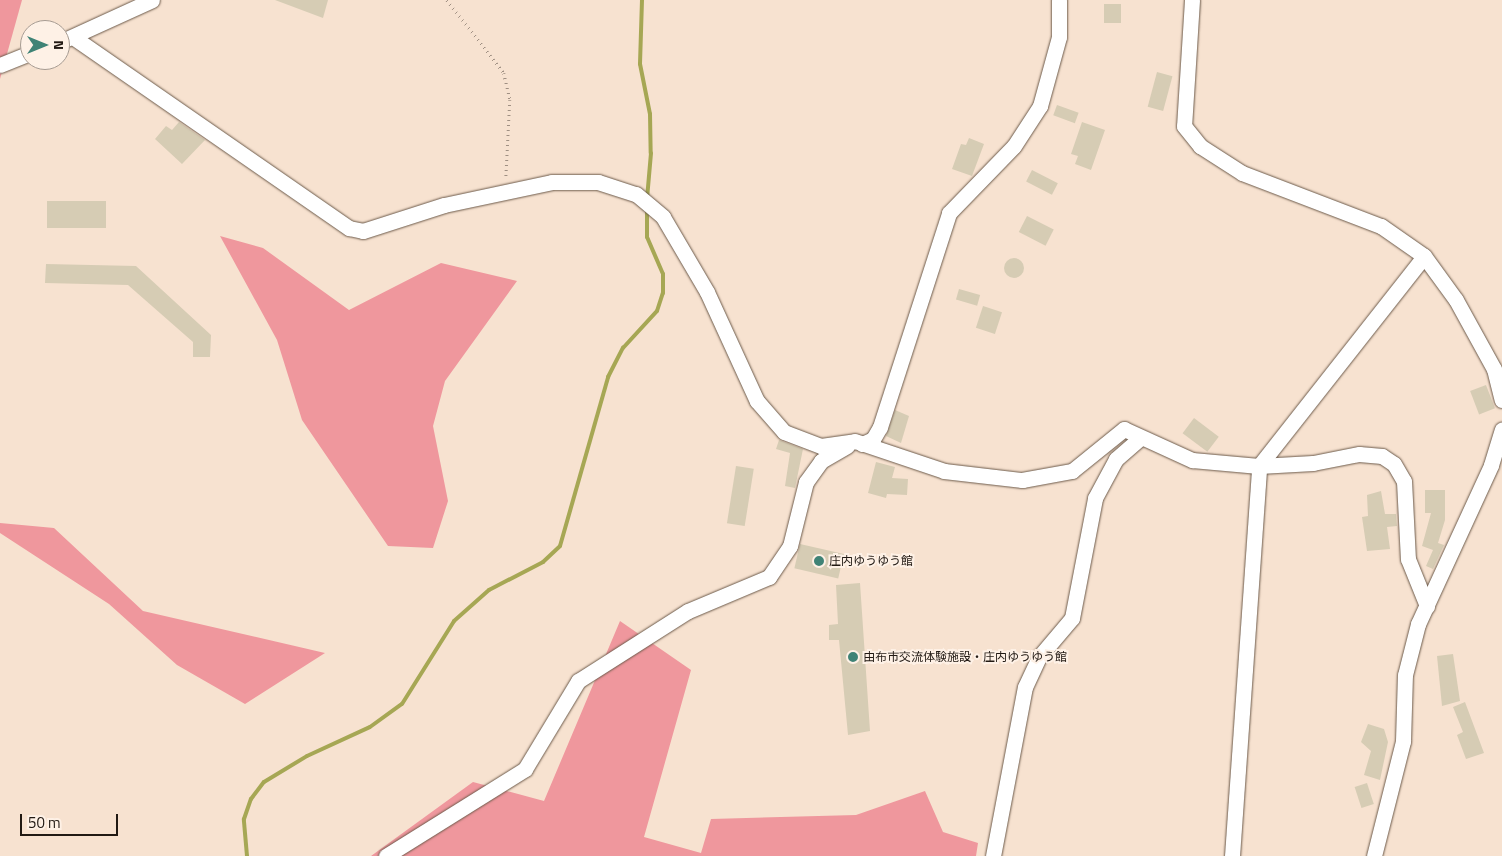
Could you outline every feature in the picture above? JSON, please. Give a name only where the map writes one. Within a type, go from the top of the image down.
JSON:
[{"type":"street","points":[[70,38],[152,0]]},
{"type":"street","points":[[70,41],[349,228],[363,231],[503,191],[552,182],[598,182],[636,194],[663,217],[707,292],[757,401],[784,432],[821,446],[873,439],[880,427],[949,213],[1014,146],[1040,106],[1059,37],[1059,0]]},
{"type":"street","points":[[1192,0],[1184,126],[1200,146],[1242,173],[1381,226],[1424,256],[1443,278],[1498,364],[1502,400]]},
{"type":"street","points":[[0,65],[20,57]]},
{"type":"street","points":[[1232,856],[1259,466],[1424,256]]},
{"type":"street","points":[[386,856],[524,769],[578,681],[688,611],[770,577],[790,546],[806,482],[821,461],[858,442],[944,471],[1022,480],[1072,471],[1124,429],[1140,438],[1192,460],[1259,466],[1313,463],[1359,454],[1382,456],[1394,464],[1404,481],[1408,559],[1427,606]]},
{"type":"street","points":[[1374,856],[1403,741],[1405,675],[1427,606],[1488,473],[1502,430]]},
{"type":"street","points":[[994,856],[1025,687],[1039,656],[1072,618],[1094,523],[1095,498],[1116,459],[1140,438]]},
{"type":"path","points":[[447,0],[504,73],[510,100],[510,161],[503,191]]},
{"type":"shaded area","points":[[0,0],[22,0],[0,79]]},
{"type":"shaded area","points":[[220,236],[263,248],[349,310],[441,263],[517,281],[445,381],[433,426],[448,501],[433,548],[388,546],[302,420],[277,340]]},
{"type":"shaded area","points":[[0,523],[54,528],[143,611],[325,653],[245,704],[177,665],[109,604],[0,533]]},
{"type":"shaded area","points":[[620,621],[691,670],[644,837],[701,853],[711,819],[856,815],[925,791],[943,832],[978,843],[976,856],[371,856],[473,782],[544,801]]},
{"type":"building","points":[[275,0],[328,0],[323,18]]},
{"type":"building","points":[[1104,4],[1121,4],[1121,23],[1104,23]]},
{"type":"building","points":[[1157,72],[1172,76],[1163,111],[1148,107]]},
{"type":"building","points":[[1057,105],[1079,113],[1075,123],[1053,115]]},
{"type":"building","points":[[179,122],[205,140],[182,164],[155,139],[166,126],[172,130]]},
{"type":"building","points":[[1082,122],[1105,130],[1091,170],[1075,164],[1078,156],[1071,154]]},
{"type":"building","points":[[969,138],[984,144],[972,176],[952,169],[961,144],[966,145]]},
{"type":"building","points":[[1032,170],[1058,183],[1052,195],[1026,182]]},
{"type":"building","points":[[47,201],[106,201],[106,228],[47,228]]},
{"type":"building","points":[[1027,216],[1054,230],[1046,246],[1019,232]]},
{"type":"building","points":[[1014,258],[1021,261],[1024,268],[1021,275],[1014,278],[1007,275],[1004,268],[1007,261]]},
{"type":"building","points":[[46,264],[136,266],[211,335],[210,357],[193,357],[193,342],[128,285],[45,283]]},
{"type":"building","points":[[959,289],[980,295],[977,306],[956,300]]},
{"type":"building","points":[[983,306],[1002,312],[995,334],[976,328]]},
{"type":"building","points":[[1486,385],[1495,408],[1479,414],[1470,391]]},
{"type":"building","points":[[895,410],[909,416],[901,443],[886,436]]},
{"type":"building","points":[[1194,418],[1219,437],[1207,452],[1183,433]]},
{"type":"building","points":[[779,440],[803,449],[795,488],[785,486],[790,453],[776,449]]},
{"type":"building","points":[[876,462],[895,467],[892,478],[908,479],[907,495],[887,494],[886,498],[868,493]]},
{"type":"building","points":[[736,466],[754,469],[745,526],[727,523]]},
{"type":"building","points":[[1425,490],[1445,490],[1445,520],[1438,543],[1444,545],[1433,569],[1426,566],[1433,550],[1422,546],[1431,513],[1425,513]]},
{"type":"building","points":[[1381,491],[1385,514],[1396,514],[1397,526],[1387,527],[1390,549],[1367,551],[1362,517],[1368,516],[1367,495]]},
{"type":"building","name":"庄内ゆうゆう館","points":[[800,544],[844,554],[838,578],[794,568]]},
{"type":"building","name":"由布市交流体験施設・庄内ゆうゆう館","points":[[860,583],[870,731],[848,735],[839,640],[829,640],[829,625],[838,624],[836,585]]},
{"type":"building","points":[[1453,654],[1460,701],[1442,706],[1437,656]]},
{"type":"building","points":[[1465,702],[1484,753],[1466,759],[1457,735],[1463,732],[1453,707]]},
{"type":"building","points":[[1368,724],[1384,729],[1388,742],[1380,780],[1364,775],[1371,751],[1361,742]]},
{"type":"building","points":[[1367,783],[1374,804],[1361,808],[1355,787]]},
{"type":"waterway","points":[[642,0],[640,64],[650,114],[651,153],[647,199]]},
{"type":"waterway","points":[[247,856],[244,819],[251,799],[264,782],[307,756],[370,727],[402,704],[454,621],[489,590],[543,562],[560,546],[608,377],[623,348],[657,311],[663,293],[663,274],[647,237],[647,208]]},
{"type":"place","name":"庄内ゆうゆう館","points":[[819,561]]},
{"type":"place","name":"由布市交流体験施設・庄内ゆうゆう館","points":[[853,657]]}]
